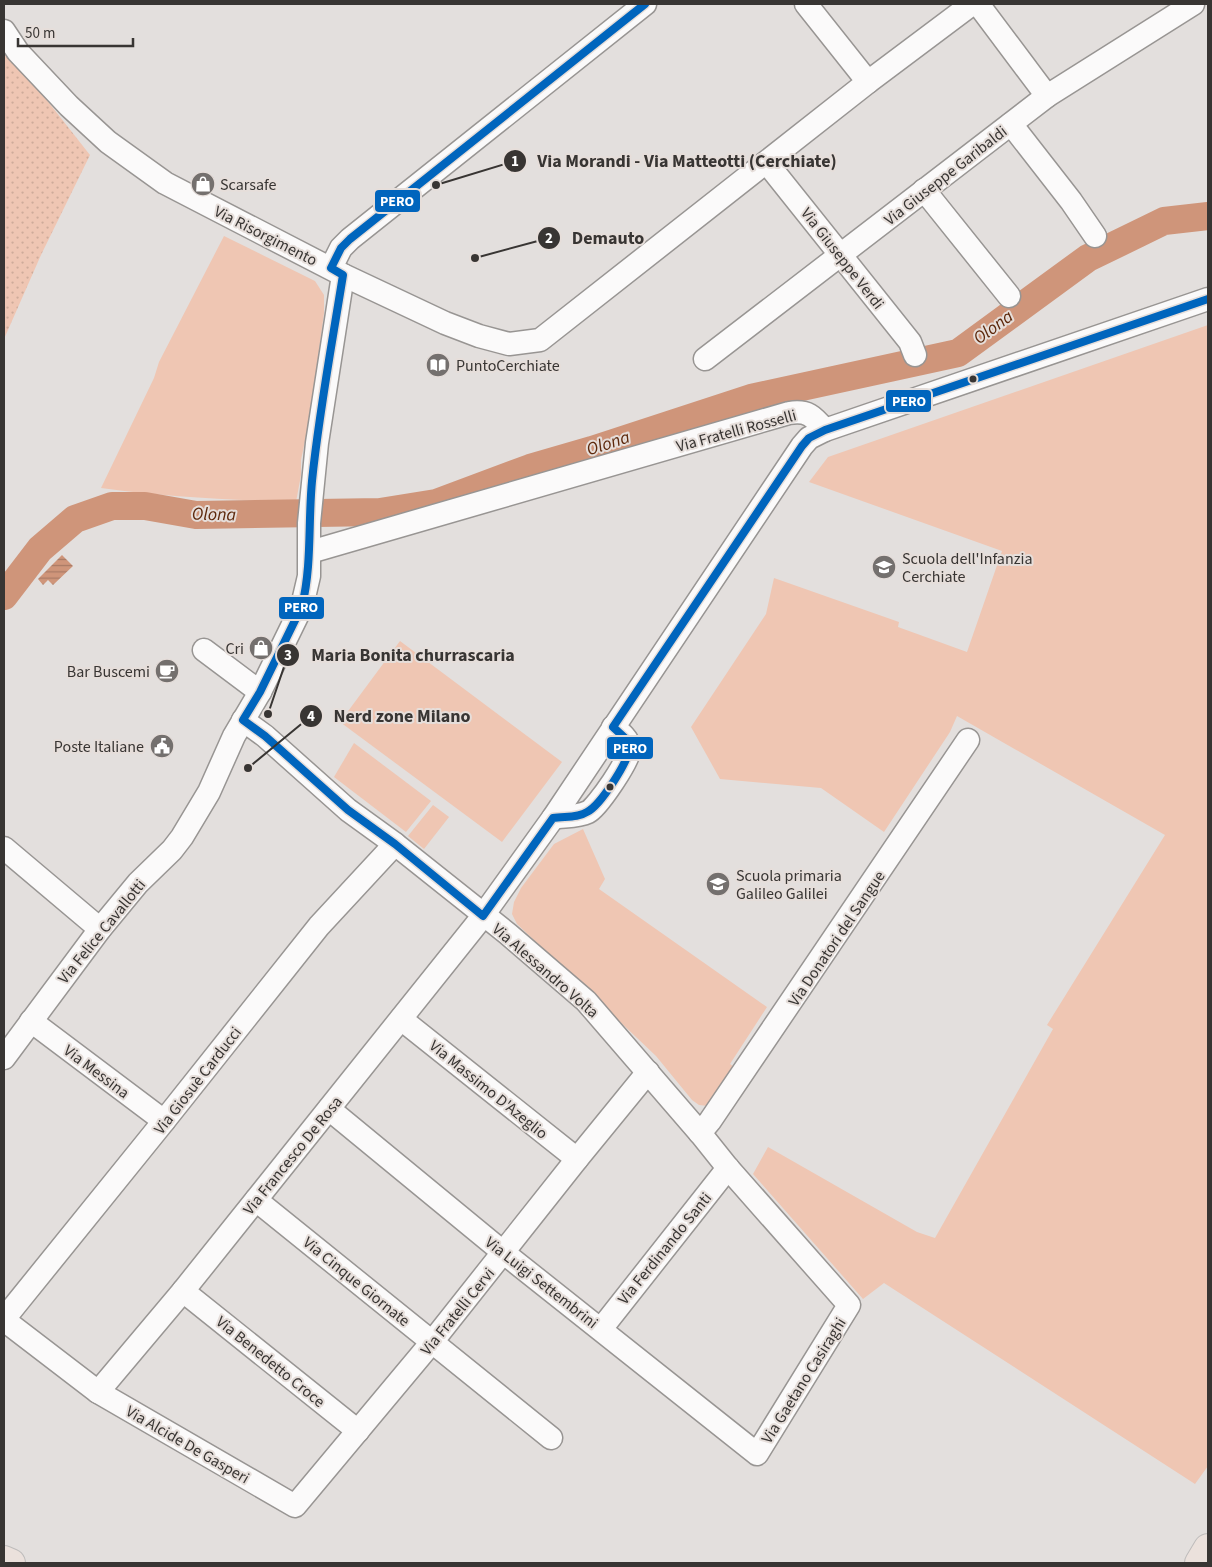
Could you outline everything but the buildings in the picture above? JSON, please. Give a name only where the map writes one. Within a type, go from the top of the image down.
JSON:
[{"type":"highway","points":[[1199,1563],[1208,1548]]},
{"type":"highway","points":[[4,1560],[11,1563]]},
{"type":"street","points":[[310,552],[309,523],[312,483],[341,248],[645,4]]},
{"type":"street","name":"Via Risorgimento","points":[[4,31],[18,52],[69,106],[102,137],[165,183],[337,272],[445,323],[479,336],[509,344],[540,340],[868,82],[972,4]]},
{"type":"street","points":[[978,4],[1047,96]]},
{"type":"street","name":"Via Giuseppe Garibaldi","points":[[705,359],[1047,96],[1193,4]]},
{"type":"street","points":[[810,9],[868,82]]},
{"type":"street","points":[[1011,124],[1071,201],[1095,236]]},
{"type":"street","name":"Via Giuseppe Verdi","points":[[767,163],[910,342],[914,355]]},
{"type":"street","points":[[924,190],[1008,296]]},
{"type":"street","points":[[825,430],[1208,298]]},
{"type":"street","name":"Via Fratelli Rosselli","points":[[310,552],[789,413],[805,412],[817,420],[825,430]]},
{"type":"street","name":"Via Francesco De Rosa","points":[[98,1392],[183,1291],[483,916],[552,818],[802,446],[809,438],[825,430]]},
{"type":"street","name":"Via Felice Cavallotti","points":[[4,1058],[100,929],[138,882],[172,850],[201,807],[243,720],[260,692],[302,606],[309,576],[310,552]]},
{"type":"street","points":[[204,650],[260,692]]},
{"type":"street","name":"Via Alessandro Volta","points":[[243,720],[265,736],[348,810],[394,844],[586,1001],[728,1168],[849,1305]]},
{"type":"street","points":[[552,818],[580,815],[589,812],[595,807],[628,759],[630,749],[625,736],[613,727]]},
{"type":"street","name":"Via Donatori del Sangue","points":[[700,1133],[764,1044],[968,740]]},
{"type":"street","name":"Via Giosuè Carducci","points":[[4,1320],[319,926],[394,844]]},
{"type":"street","points":[[4,848],[100,929]]},
{"type":"street","name":"Via Massimo D'Azeglio","points":[[401,1019],[577,1159]]},
{"type":"street","name":"Via Messina","points":[[31,1020],[164,1121]]},
{"type":"street","name":"Via Fratelli Cervi","points":[[358,1431],[432,1342],[648,1072]]},
{"type":"street","name":"Via Luigi Settembrini","points":[[329,1109],[504,1252],[757,1454]]},
{"type":"street","name":"Via Ferdinando Santi","points":[[601,1329],[728,1168]]},
{"type":"street","name":"Via Cinque Giornate","points":[[256,1200],[551,1438]]},
{"type":"street","name":"Via Benedetto Croce","points":[[183,1291],[358,1431]]},
{"type":"street","name":"Via Gaetano Casiraghi","points":[[757,1454],[849,1305]]},
{"type":"street","name":"Via Alcide De Gasperi","points":[[4,1320],[98,1392],[295,1506],[358,1431]]},
{"type":"shaded area","points":[[4,49],[20,66],[90,155],[41,255],[4,339]]},
{"type":"shaded area","points":[[224,236],[315,281],[324,295],[324,313],[310,417],[301,460],[301,475],[296,502],[198,498],[101,488],[154,378],[159,362]]},
{"type":"shaded area","points":[[1208,325],[1208,1466],[1195,1484],[884,1283],[863,1299],[753,1174],[768,1147],[917,1232],[935,1238],[1053,1029],[1047,1025],[1165,835],[957,716],[950,732],[884,832],[821,788],[720,779],[691,727],[766,614],[774,578],[899,622],[898,627],[967,652],[1002,551],[809,482],[828,457]]},
{"type":"shaded area","points":[[62,555],[73,566],[53,585],[48,580],[43,585],[38,579]]},
{"type":"shaded area","points":[[400,641],[562,762],[502,842],[340,722]]},
{"type":"shaded area","points":[[354,743],[431,801],[406,832],[334,777]]},
{"type":"shaded area","points":[[433,805],[449,817],[424,849],[408,836]]},
{"type":"shaded area","points":[[583,829],[605,879],[599,889],[767,1007],[730,1064],[737,1069],[708,1106],[699,1105],[692,1100],[656,1056],[517,924],[512,914],[514,902],[521,888],[554,844]]},
{"type":"waterway","name":"Olona","points":[[4,596],[40,549],[75,519],[112,506],[145,506],[196,515],[380,512],[436,503],[530,468],[592,450],[751,398],[958,353],[1088,258],[1164,221],[1208,216]]},
{"type":"transit line","name":"PERO","points":[[645,4],[341,248],[331,268],[343,275],[315,455],[307,575],[302,606],[260,692],[243,720],[265,736],[348,810],[395,844],[483,916],[553,818],[575,816],[587,812],[593,808],[613,783],[630,748],[626,739],[613,727],[809,438],[825,430],[1208,299]]},
{"type":"place","name":"Scarsafe","points":[[203,184]]},
{"type":"place","name":"Via Morandi - Via Matteotti (Cerchiate)","points":[[436,185]]},
{"type":"place","name":"Demauto","points":[[475,258]]},
{"type":"place","name":"PuntoCerchiate","points":[[438,365]]},
{"type":"place","name":"Scuola dell'Infanzia Cerchiate","points":[[884,567]]},
{"type":"place","name":"Cri","points":[[261,648]]},
{"type":"place","name":"Bar Buscemi","points":[[167,671]]},
{"type":"place","name":"Maria Bonita churrascaria","points":[[268,714]]},
{"type":"place","name":"Poste Italiane","points":[[162,746]]},
{"type":"place","name":"Nerd zone Milano","points":[[248,768]]},
{"type":"place","name":"Scuola primaria Galileo Galilei","points":[[718,884]]}]
